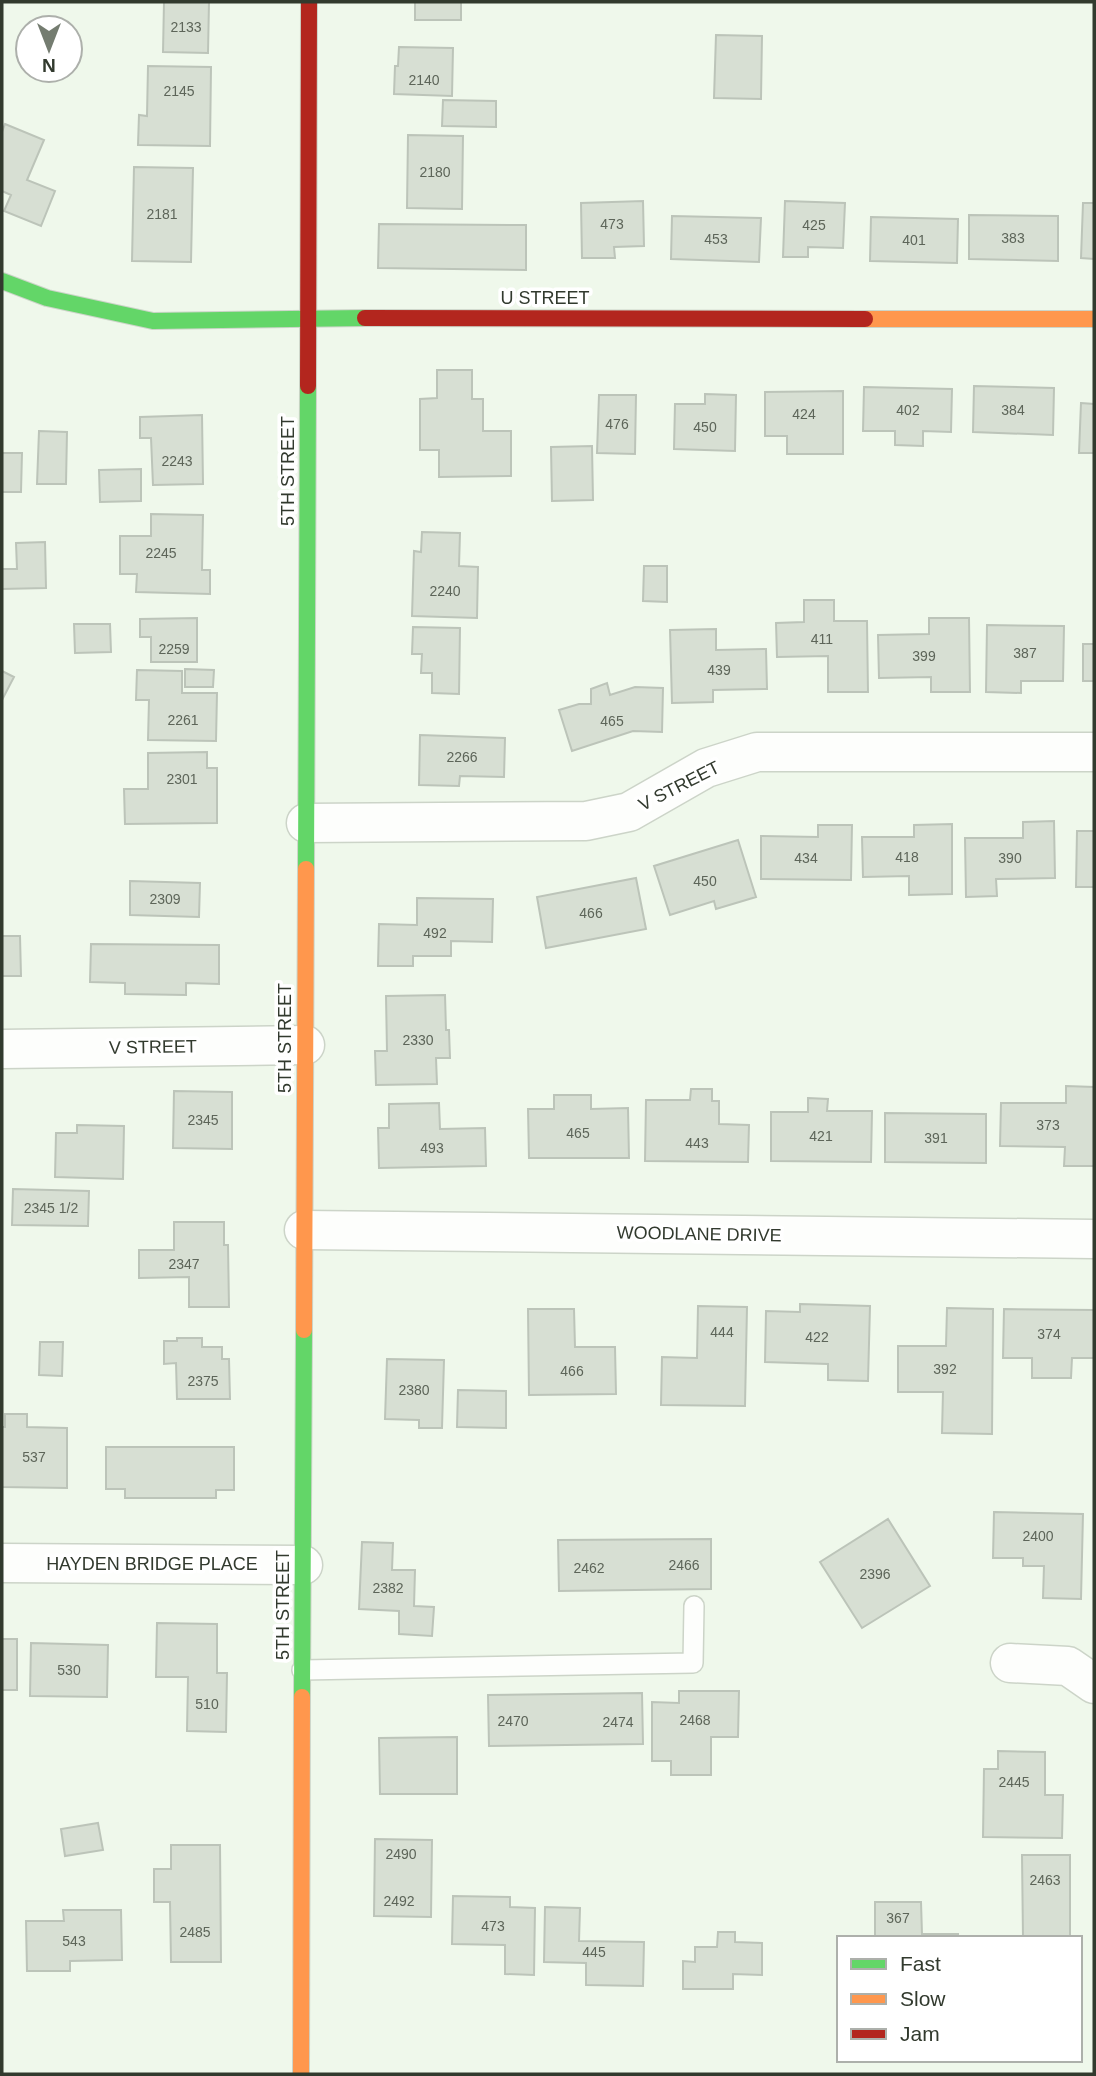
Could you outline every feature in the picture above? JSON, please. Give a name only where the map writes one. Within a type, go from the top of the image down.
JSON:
[{"type":"main road","name":"5TH STREET","points":[[301,2074],[309,2]]},
{"type":"main road","name":"U STREET","points":[[2,281],[47,298],[153,321],[308,317],[1094,319]]},
{"type":"street","name":"V STREET","points":[[306,823],[586,821],[629,812],[706,768],[757,752],[1094,752]]},
{"type":"street","name":"V STREET","points":[[2,1049],[304,1045]]},
{"type":"street","name":"WOODLANE DRIVE","points":[[304,1230],[1094,1238]]},
{"type":"street","name":"HAYDEN BRIDGE PLACE","points":[[2,1563],[303,1565]]},
{"type":"street","points":[[1010,1663],[1068,1666],[1094,1684]]},
{"type":"lane","points":[[302,1670],[693,1663],[694,1606]]},
{"type":"building","points":[[164,2],[209,2],[208,53],[163,52]]},
{"type":"building","points":[[415,2],[461,2],[461,20],[415,20]]},
{"type":"building","points":[[716,35],[762,36],[761,99],[714,98]]},
{"type":"building","points":[[399,47],[453,48],[452,96],[394,94]]},
{"type":"building","points":[[148,66],[211,67],[210,146],[138,145],[139,115],[147,116]]},
{"type":"building","points":[[443,100],[496,101],[496,127],[442,126]]},
{"type":"building","points":[[5,124],[44,140],[27,180],[55,191],[41,226],[4,211],[11,195],[2,191],[2,132]]},
{"type":"building","points":[[408,135],[463,136],[462,209],[407,208]]},
{"type":"building","points":[[134,167],[193,168],[191,262],[132,261]]},
{"type":"building","points":[[643,201],[644,246],[614,247],[615,258],[582,258],[581,203]]},
{"type":"building","points":[[785,201],[845,203],[843,248],[808,247],[808,257],[783,257]]},
{"type":"building","points":[[1083,203],[1094,203],[1094,259],[1081,258]]},
{"type":"building","points":[[969,215],[1058,216],[1058,261],[969,259]]},
{"type":"building","points":[[672,216],[761,218],[759,262],[671,259]]},
{"type":"building","points":[[871,217],[958,219],[957,263],[870,261]]},
{"type":"building","points":[[379,224],[526,225],[526,270],[378,268]]},
{"type":"building","points":[[437,370],[472,370],[472,399],[483,399],[483,431],[511,431],[511,476],[439,477],[439,450],[420,450],[420,399],[437,398]]},
{"type":"building","points":[[974,386],[1054,388],[1053,435],[973,432]]},
{"type":"building","points":[[864,387],[952,389],[951,432],[923,431],[923,446],[895,445],[895,431],[863,431]]},
{"type":"building","points":[[843,391],[843,454],[787,454],[787,436],[765,436],[765,392]]},
{"type":"building","points":[[705,394],[736,395],[735,451],[674,449],[675,404],[705,404]]},
{"type":"building","points":[[599,395],[636,395],[635,454],[597,453]]},
{"type":"building","points":[[1081,403],[1094,404],[1094,453],[1079,453]]},
{"type":"building","points":[[202,415],[203,484],[153,485],[151,438],[140,438],[140,417]]},
{"type":"building","points":[[39,431],[67,432],[66,484],[37,484]]},
{"type":"building","points":[[592,446],[593,500],[552,501],[551,447]]},
{"type":"building","points":[[2,453],[22,453],[21,492],[2,492]]},
{"type":"building","points":[[141,469],[141,501],[100,502],[99,470]]},
{"type":"building","points":[[151,514],[203,515],[202,570],[210,570],[210,594],[136,592],[137,574],[120,574],[120,536],[151,536]]},
{"type":"building","points":[[422,532],[460,533],[459,566],[478,567],[477,618],[412,616],[414,551],[421,552]]},
{"type":"building","points":[[45,542],[46,588],[2,589],[2,569],[17,569],[16,543]]},
{"type":"building","points":[[644,566],[667,566],[667,602],[643,601]]},
{"type":"building","points":[[804,600],[834,600],[834,621],[867,621],[868,692],[828,692],[828,656],[777,657],[776,623],[804,622]]},
{"type":"building","points":[[197,618],[197,662],[151,662],[151,637],[140,637],[140,619]]},
{"type":"building","points":[[929,618],[969,618],[970,692],[931,692],[931,677],[879,678],[878,635],[929,634]]},
{"type":"building","points":[[74,624],[110,624],[111,652],[75,653]]},
{"type":"building","points":[[987,625],[1064,626],[1063,681],[1021,681],[1021,693],[986,692]]},
{"type":"building","points":[[413,627],[460,628],[459,694],[432,693],[432,673],[421,673],[422,654],[412,654]]},
{"type":"building","points":[[716,629],[716,650],[766,649],[767,689],[713,690],[713,702],[672,703],[670,630]]},
{"type":"building","points":[[1083,644],[1094,644],[1094,681],[1083,681]]},
{"type":"building","points":[[185,669],[214,670],[213,687],[185,687]]},
{"type":"building","points":[[137,670],[182,671],[182,693],[217,693],[216,741],[148,740],[149,700],[136,700]]},
{"type":"building","points":[[2,671],[14,677],[2,700]]},
{"type":"building","points":[[607,683],[610,695],[635,687],[663,688],[662,732],[633,731],[572,751],[559,710],[579,704],[591,704],[591,689]]},
{"type":"building","points":[[420,735],[505,738],[504,777],[460,776],[459,786],[419,785]]},
{"type":"building","points":[[207,752],[207,768],[217,768],[217,823],[125,824],[124,789],[148,789],[148,753]]},
{"type":"building","points":[[1054,821],[1055,878],[996,879],[997,896],[966,897],[965,838],[1023,838],[1023,822]]},
{"type":"building","points":[[952,824],[952,894],[909,895],[909,876],[863,877],[862,837],[914,837],[914,825]]},
{"type":"building","points":[[818,825],[852,825],[851,880],[761,879],[761,836],[818,837]]},
{"type":"building","points":[[1077,831],[1094,831],[1094,887],[1076,887]]},
{"type":"building","points":[[738,840],[756,897],[716,909],[714,901],[670,915],[654,866]]},
{"type":"building","points":[[636,878],[646,929],[546,948],[537,897]]},
{"type":"building","points":[[130,881],[200,883],[199,917],[130,915]]},
{"type":"building","points":[[417,898],[493,899],[492,942],[451,941],[451,956],[413,956],[413,966],[378,966],[379,924],[417,925]]},
{"type":"building","points":[[2,936],[20,936],[21,976],[2,976]]},
{"type":"building","points":[[91,944],[219,945],[219,984],[186,983],[186,995],[125,994],[125,983],[90,982]]},
{"type":"building","points":[[445,995],[450,1058],[436,1058],[437,1084],[376,1085],[375,1051],[387,1051],[386,996]]},
{"type":"building","points":[[1066,1086],[1094,1087],[1094,1166],[1064,1166],[1065,1147],[1000,1146],[1001,1103],[1066,1103]]},
{"type":"building","points":[[691,1089],[712,1089],[712,1101],[719,1101],[719,1124],[749,1125],[748,1162],[645,1161],[646,1100],[690,1100]]},
{"type":"building","points":[[174,1091],[232,1092],[232,1149],[173,1148]]},
{"type":"building","points":[[554,1095],[591,1095],[591,1109],[628,1108],[629,1158],[529,1158],[528,1109],[554,1109]]},
{"type":"building","points":[[808,1098],[828,1099],[827,1111],[872,1111],[871,1162],[771,1161],[771,1112],[808,1112]]},
{"type":"building","points":[[439,1103],[440,1129],[485,1128],[486,1166],[379,1168],[378,1128],[389,1128],[389,1104]]},
{"type":"building","points":[[885,1113],[986,1114],[986,1163],[885,1162]]},
{"type":"building","points":[[77,1125],[124,1126],[123,1179],[55,1177],[56,1133],[77,1133]]},
{"type":"building","points":[[13,1189],[89,1191],[88,1226],[12,1225]]},
{"type":"building","points":[[174,1222],[224,1222],[224,1245],[228,1245],[229,1307],[189,1307],[189,1277],[139,1278],[139,1250],[174,1250]]},
{"type":"building","points":[[800,1304],[870,1306],[868,1381],[828,1380],[828,1364],[765,1362],[766,1311],[800,1312]]},
{"type":"building","points":[[698,1306],[747,1307],[745,1406],[661,1405],[662,1357],[697,1358]]},
{"type":"building","points":[[947,1308],[993,1309],[992,1434],[942,1433],[943,1392],[898,1392],[898,1346],[946,1346]]},
{"type":"building","points":[[528,1309],[574,1309],[575,1347],[615,1347],[616,1394],[529,1395]]},
{"type":"building","points":[[1004,1309],[1094,1310],[1094,1358],[1072,1358],[1071,1378],[1032,1378],[1032,1358],[1003,1358]]},
{"type":"building","points":[[177,1338],[202,1338],[202,1347],[222,1347],[222,1359],[229,1359],[230,1399],[177,1399],[176,1363],[164,1364],[164,1341],[177,1341]]},
{"type":"building","points":[[40,1342],[63,1342],[62,1376],[39,1375]]},
{"type":"building","points":[[387,1359],[444,1360],[442,1428],[419,1428],[419,1420],[385,1419]]},
{"type":"building","points":[[458,1390],[506,1391],[506,1428],[457,1427]]},
{"type":"building","points":[[5,1414],[27,1414],[27,1427],[67,1428],[67,1488],[2,1487],[2,1427],[5,1427]]},
{"type":"building","points":[[106,1447],[234,1447],[234,1490],[216,1490],[216,1498],[125,1498],[125,1489],[106,1489]]},
{"type":"building","points":[[994,1512],[1083,1514],[1081,1599],[1043,1598],[1044,1566],[1023,1566],[1023,1558],[993,1558]]},
{"type":"building","points":[[888,1519],[930,1586],[862,1628],[820,1562]]},
{"type":"building","points":[[711,1539],[711,1589],[559,1591],[558,1540]]},
{"type":"building","points":[[362,1542],[393,1543],[392,1570],[415,1570],[414,1606],[434,1607],[432,1636],[399,1634],[399,1611],[359,1609]]},
{"type":"building","points":[[157,1623],[217,1624],[217,1673],[227,1673],[226,1732],[187,1731],[188,1677],[156,1677]]},
{"type":"building","points":[[2,1639],[17,1639],[17,1690],[2,1690]]},
{"type":"building","points":[[31,1643],[108,1645],[107,1697],[30,1696]]},
{"type":"building","points":[[679,1691],[739,1691],[738,1737],[711,1737],[711,1775],[671,1775],[671,1761],[652,1761],[652,1702],[679,1703]]},
{"type":"building","points":[[642,1693],[643,1744],[489,1746],[488,1695]]},
{"type":"building","points":[[457,1737],[457,1794],[380,1794],[379,1738]]},
{"type":"building","points":[[998,1751],[1045,1752],[1045,1795],[1063,1795],[1062,1838],[983,1837],[984,1769],[998,1769]]},
{"type":"building","points":[[98,1823],[103,1850],[65,1856],[61,1829]]},
{"type":"building","points":[[375,1839],[432,1840],[431,1917],[374,1916]]},
{"type":"building","points":[[171,1845],[220,1845],[221,1962],[171,1962],[170,1902],[154,1902],[154,1869],[171,1869]]},
{"type":"building","points":[[1022,1855],[1070,1855],[1070,1936],[1023,1936]]},
{"type":"building","points":[[453,1896],[510,1897],[510,1907],[535,1908],[534,1975],[505,1974],[505,1945],[452,1944]]},
{"type":"building","points":[[875,1902],[921,1902],[922,1934],[958,1934],[958,1936],[875,1936]]},
{"type":"building","points":[[545,1907],[580,1908],[579,1941],[644,1942],[643,1986],[586,1985],[586,1963],[544,1962]]},
{"type":"building","points":[[63,1910],[121,1910],[122,1960],[70,1961],[70,1971],[27,1971],[26,1921],[64,1921]]},
{"type":"building","points":[[718,1932],[735,1932],[735,1942],[762,1943],[762,1975],[733,1974],[733,1989],[683,1989],[683,1961],[695,1962],[695,1947],[717,1947]]},
{"type":"traffic: fast","points":[[2,281],[47,298],[153,321],[365,318]]},
{"type":"traffic: fast","points":[[306,869],[308,386]]},
{"type":"traffic: fast","points":[[302,1697],[304,1330]]},
{"type":"traffic: slow","points":[[865,319],[1094,319]]},
{"type":"traffic: slow","points":[[304,1330],[306,869]]},
{"type":"traffic: slow","points":[[301,2074],[302,1697]]},
{"type":"traffic: jam","points":[[308,386],[309,2]]},
{"type":"traffic: jam","points":[[365,318],[865,319]]}]
